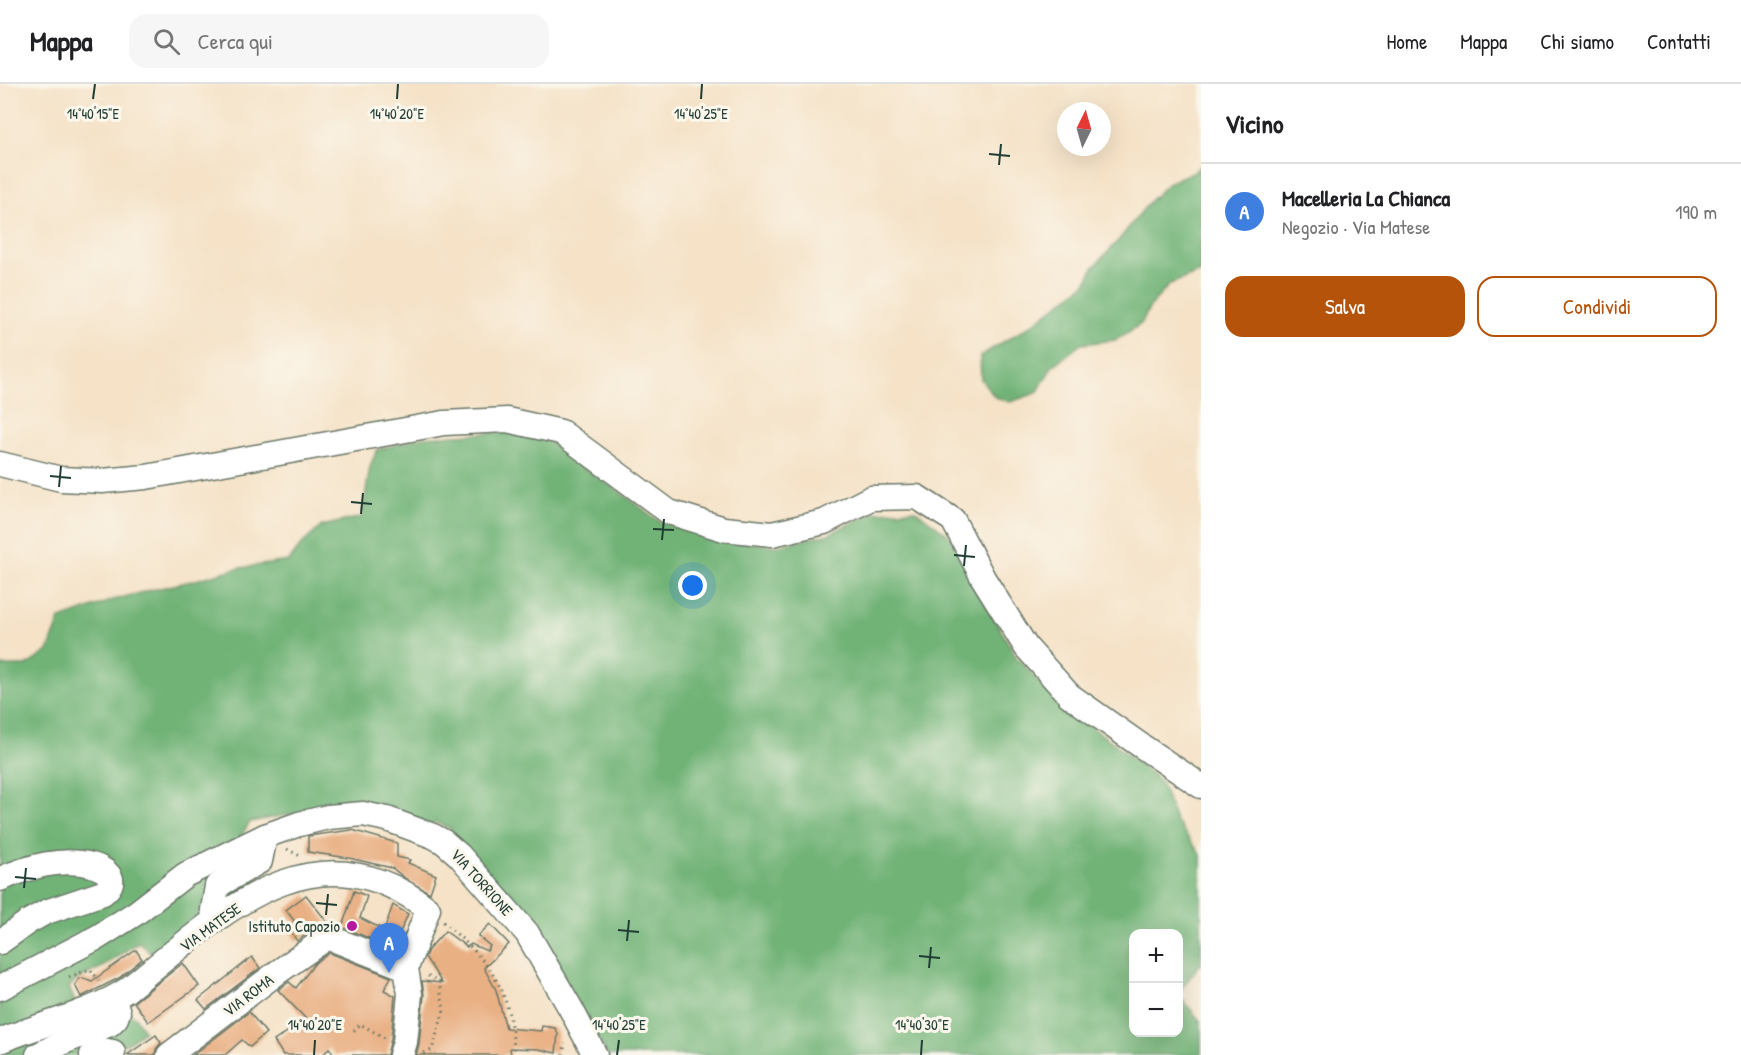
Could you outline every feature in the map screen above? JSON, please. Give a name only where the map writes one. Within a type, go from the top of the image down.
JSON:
[{"type":"street","points":[[0,464],[61,480],[102,481],[146,477],[444,423],[507,420],[561,432],[669,512],[724,529],[772,534],[824,522],[871,498],[917,497],[953,520],[983,578],[1026,647],[1069,695],[1201,786]]},
{"type":"street","name":"VIA TORRIONE","points":[[0,988],[98,938],[186,875],[265,836],[313,820],[359,814],[411,827],[444,842],[459,855],[527,933],[571,1008],[595,1055]]},
{"type":"street","points":[[215,920],[213,910],[217,886],[260,861],[265,836]]},
{"type":"street","points":[[0,879],[31,868],[71,862],[100,868],[109,874],[111,881],[103,893],[46,912],[0,942]]},
{"type":"street","name":"VIA MATESE","points":[[0,1041],[93,1009],[113,999],[215,920],[242,902],[296,877],[318,873],[344,873],[370,877],[415,898],[428,909]]},
{"type":"street","points":[[401,1055],[405,1042],[410,994],[406,968],[428,909]]},
{"type":"street","name":"VIA ROMA","points":[[169,1055],[328,937],[406,968]]},
{"type":"street","points":[[38,1055],[110,1024],[118,1012],[113,999]]},
{"type":"path","points":[[428,909],[464,939],[491,970],[506,1002],[515,1055]]},
{"type":"path","points":[[406,968],[439,982],[444,1010],[432,1050],[418,1055]]},
{"type":"path","points":[[354,1031],[360,1024],[385,1037]]},
{"type":"green space","points":[[1201,165],[1201,272],[1170,284],[1151,305],[1141,324],[1116,340],[1081,344],[1052,367],[1037,393],[1010,402],[995,397],[981,379],[980,356],[1030,326],[1086,283],[1093,268],[1150,201],[1170,182],[1195,171]]},
{"type":"green space","points":[[507,432],[543,437],[576,464],[616,489],[660,522],[709,538],[775,546],[829,534],[874,512],[915,510],[949,535],[1017,658],[1058,702],[1119,747],[1161,782],[1175,820],[1201,855],[1201,965],[1183,987],[1183,929],[1129,929],[1129,1037],[1183,1037],[1183,1000],[1201,1022],[1201,1055],[608,1055],[550,959],[450,834],[451,829],[435,822],[431,825],[297,813],[250,822],[236,844],[241,896],[159,950],[150,952],[139,942],[69,987],[79,1012],[125,1010],[136,1018],[144,1031],[125,1045],[105,1038],[81,1055],[0,1055],[0,666],[26,666],[48,651],[60,619],[113,600],[151,590],[234,569],[289,561],[301,545],[322,526],[362,517],[370,466],[377,450],[423,437]]},
{"type":"building","points":[[352,830],[397,843],[397,857],[410,860],[408,863],[436,875],[430,893],[410,882],[392,868],[308,852],[308,836]]},
{"type":"building","name":"Istituto Capozio","points":[[354,891],[367,896],[360,918],[384,930],[393,905],[408,914],[393,948],[342,927]]},
{"type":"building","points":[[306,895],[328,923],[320,925],[297,941],[288,928],[295,922],[286,910]]},
{"type":"building","points":[[490,924],[509,944],[484,968],[496,990],[506,1028],[541,1031],[542,1026],[555,1028],[558,1034],[556,1053],[538,1049],[510,1048],[511,1055],[416,1055],[424,995],[422,981],[442,983],[425,957],[428,950],[445,931],[467,947],[471,944],[487,951],[490,946],[478,936]]},
{"type":"building","points":[[136,950],[142,959],[119,978],[81,997],[75,985],[79,979],[92,981]]},
{"type":"building","points":[[330,953],[391,977],[384,990],[395,996],[391,1039],[387,1055],[335,1055],[329,1048],[323,1055],[283,1055],[274,1041],[306,1019],[278,990],[289,982],[296,988],[315,963]]},
{"type":"building","points":[[252,957],[260,968],[206,1009],[198,1000]]},
{"type":"building","points":[[183,963],[199,986],[148,1022],[134,1002]]},
{"type":"building","points":[[249,1012],[266,1033],[250,1047],[242,1040],[225,1055],[193,1055]]},
{"type":"building","points":[[156,1035],[161,1043],[155,1055],[127,1055]]},
{"type":"place","name":"Istituto Capozio","points":[[352,926]]},
{"type":"place","name":"Macelleria La Chianca","points":[[389,973]]}]
